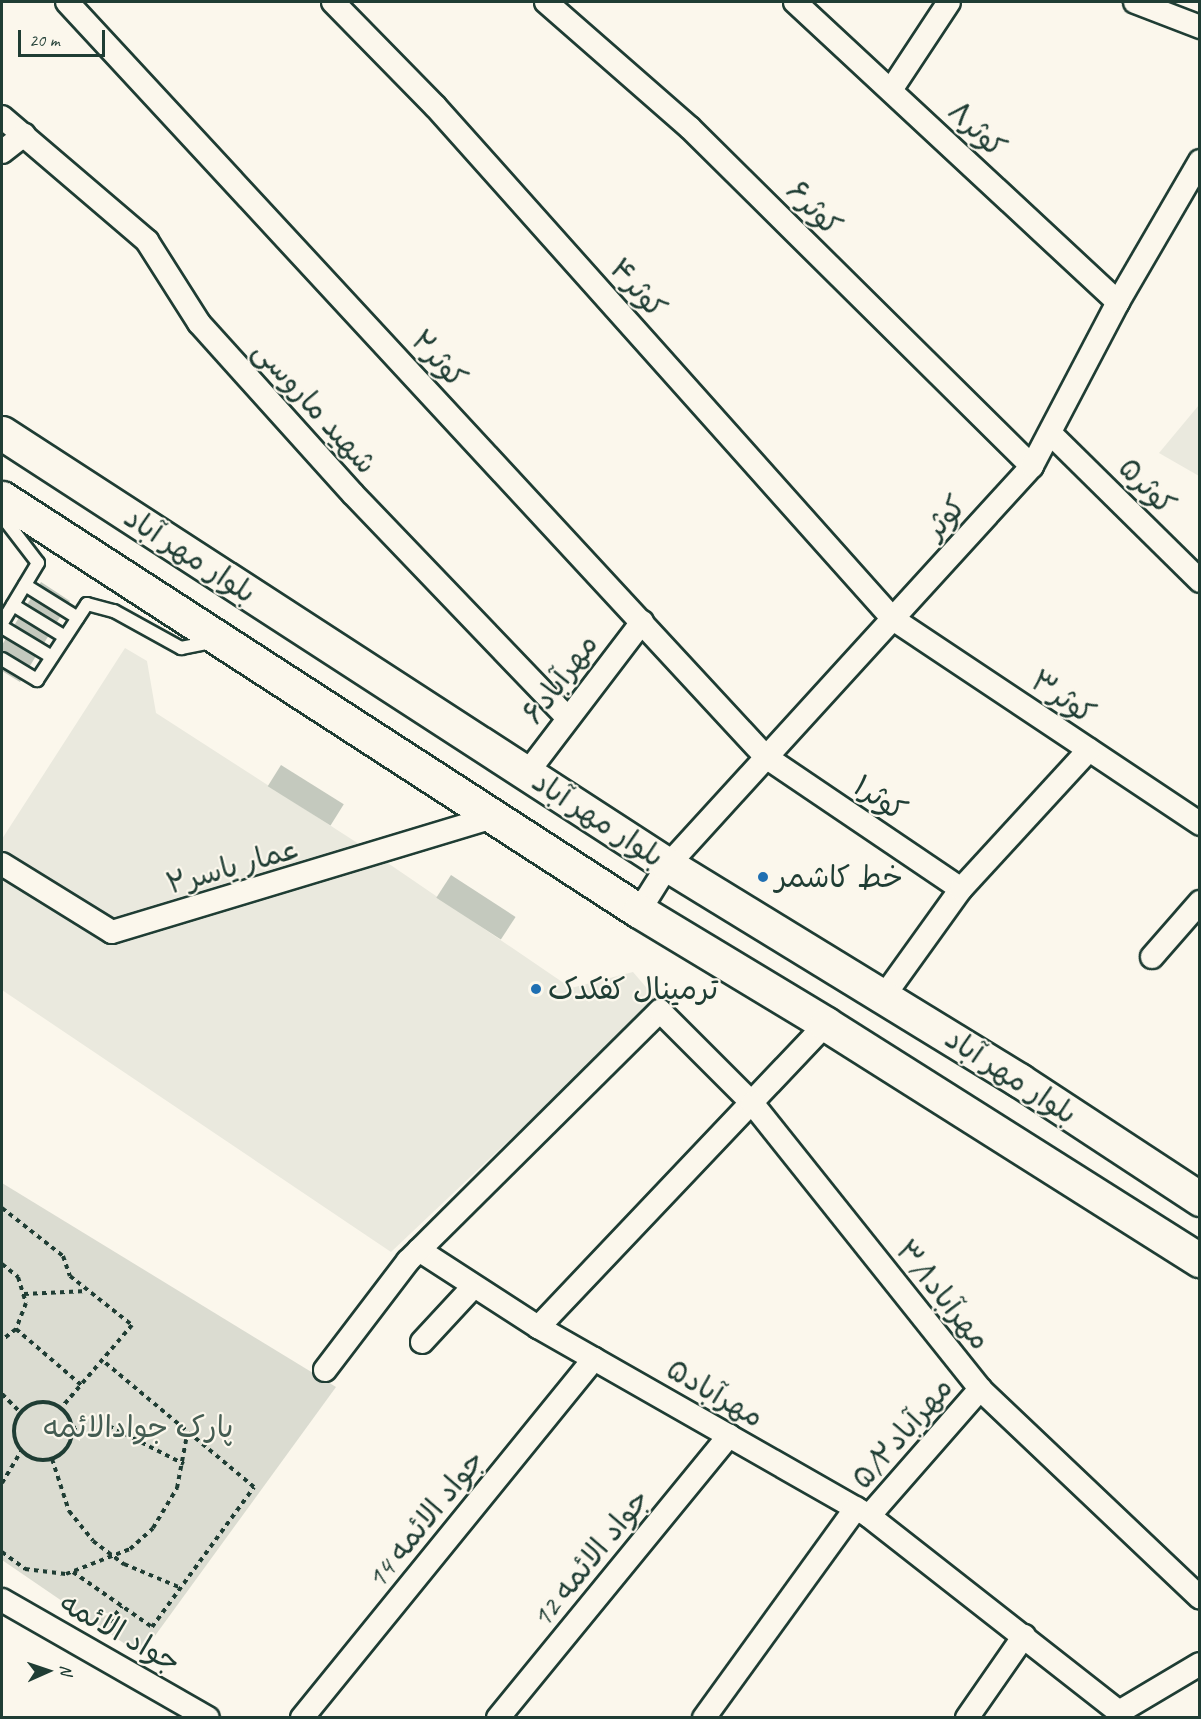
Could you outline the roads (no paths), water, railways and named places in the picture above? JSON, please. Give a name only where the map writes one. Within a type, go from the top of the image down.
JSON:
[{"type":"main road","name":"بلوار مهر آباد","points":[[2,433],[668,865],[884,996],[1200,1199]]},
{"type":"main road","name":"بلوار مهر آباد","points":[[2,498],[639,911],[826,1024],[1200,1260]]},
{"type":"street","name":"کوثر۲","points":[[67,2],[766,757]]},
{"type":"street","name":"کوثر۴","points":[[333,2],[435,106],[892,619]]},
{"type":"street","name":"کوثر۶","points":[[546,2],[690,128],[1032,466]]},
{"type":"street","name":"کوثر۸","points":[[795,2],[1118,302]]},
{"type":"street","points":[[891,90],[949,2]]},
{"type":"street","points":[[1144,3],[1200,27]]},
{"type":"street","name":"شهید ماروسی","points":[[2,117],[147,241],[198,323],[353,494],[568,718]]},
{"type":"street","points":[[2,152],[24,135]]},
{"type":"street","name":"کوثر","points":[[639,911],[668,865],[1032,466],[1051,434],[1118,302],[1200,161]]},
{"type":"street","name":"کوثر۵","points":[[1051,434],[1200,581]]},
{"type":"street","name":"کوثر۳","points":[[892,619],[1200,824]]},
{"type":"street","name":"مهرآباد۶","points":[[526,773],[642,622]]},
{"type":"street","points":[[884,996],[961,889],[1089,750]]},
{"type":"street","name":"کوثر۱","points":[[766,757],[961,889]]},
{"type":"street","name":"عمار یاسر۲","points":[[2,864],[112,932],[494,817]]},
{"type":"street","points":[[1152,957],[1200,902]]},
{"type":"street","name":"مهرآباد۳/۱","points":[[418,1250],[660,1011],[752,1103],[980,1389],[1200,1598]]},
{"type":"street","points":[[537,1327],[826,1024]]},
{"type":"street","points":[[326,1370],[418,1250]]},
{"type":"street","name":"مهرآباد۵","points":[[418,1250],[537,1327],[863,1512],[1119,1712],[1200,1664]]},
{"type":"street","points":[[422,1342],[473,1287]]},
{"type":"street","name":"جواد الائمه 14","points":[[302,1718],[594,1359]]},
{"type":"street","name":"مهرآباد۵/۲","points":[[704,1718],[863,1512],[980,1389]]},
{"type":"street","name":"جواد الائمه 12","points":[[498,1718],[729,1436]]},
{"type":"street","name":"جواد الائمه","points":[[2,1600],[208,1718]]},
{"type":"street","points":[[967,1718],[1024,1636]]},
{"type":"lane","points":[[2,516],[38,563],[2,625],[52,657]]},
{"type":"lane","points":[[25,585],[78,618]]},
{"type":"lane","points":[[2,659],[37,680],[87,604],[114,611],[181,648],[221,640]]},
{"type":"lane","points":[[13,605],[65,637]]},
{"type":"place","name":"خط کاشمر","points":[[763,877]]},
{"type":"place","name":"ترمینال کفکدک","points":[[536,989]]},
{"type":"park label","name":"پارک جوادالائمه","points":[[138,1427]]}]
